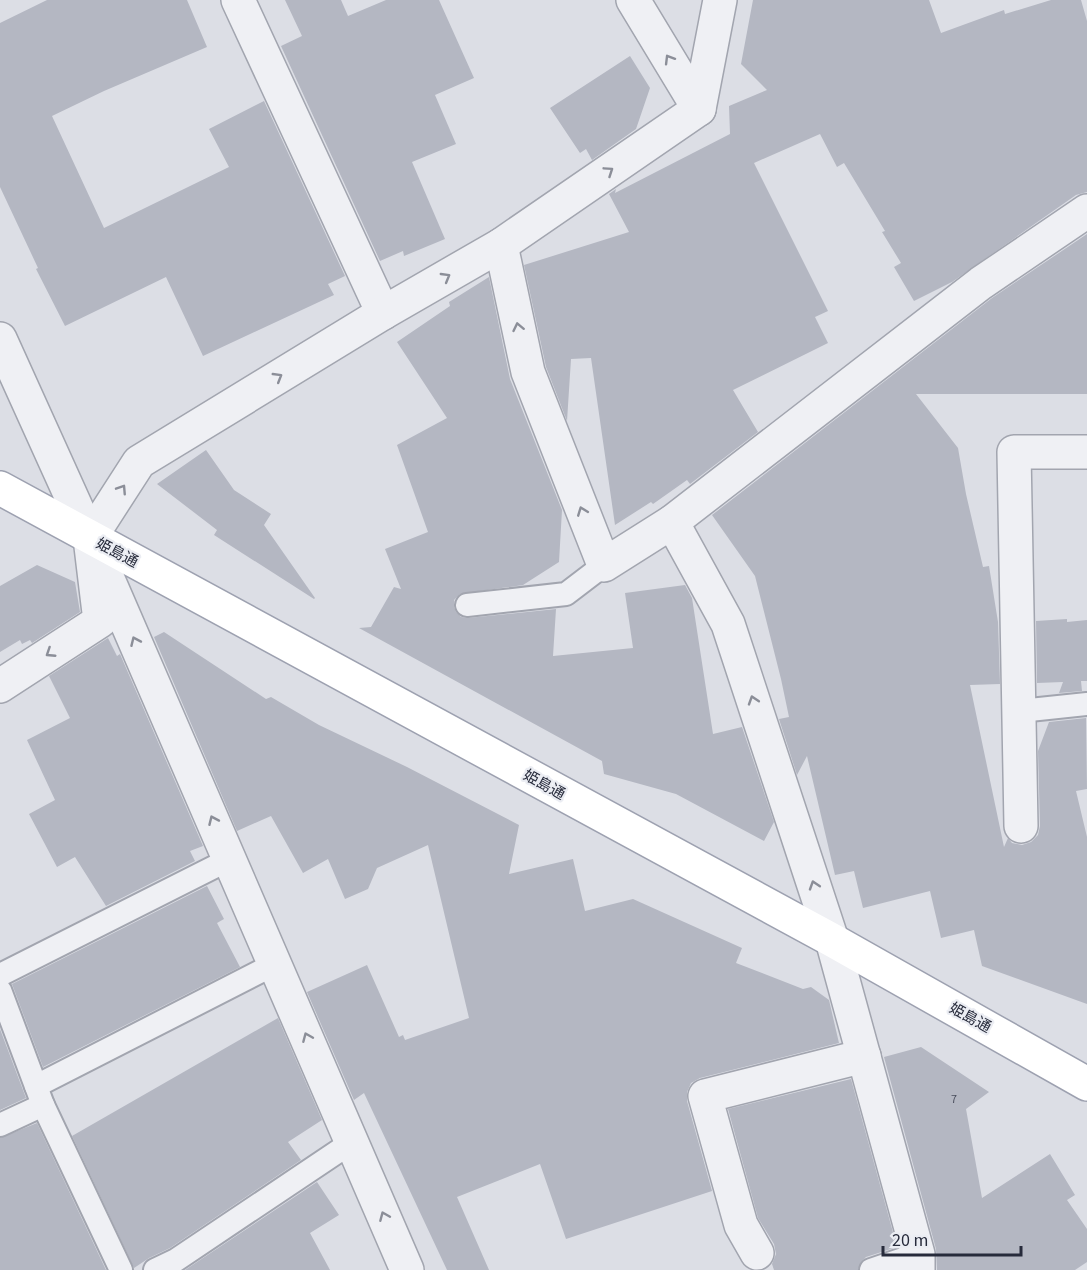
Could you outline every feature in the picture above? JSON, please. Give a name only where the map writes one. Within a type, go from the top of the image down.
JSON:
[{"type":"main road","name":"姫島通","points":[[0,488],[832,940],[1087,1084]]},
{"type":"street","points":[[238,0],[383,313]]},
{"type":"street","points":[[633,0],[699,110]]},
{"type":"street","points":[[0,686],[100,621],[90,538],[139,462],[501,244],[699,110],[720,0]]},
{"type":"street","points":[[501,244],[528,372],[603,565],[672,522],[981,283],[1087,211]]},
{"type":"street","points":[[0,339],[90,538],[407,1270]]},
{"type":"street","points":[[1021,826],[1014,452],[1087,452]]},
{"type":"street","points":[[672,522],[728,624],[832,940],[918,1262]]},
{"type":"street","points":[[756,1262],[741,1225],[705,1096],[864,1056]]},
{"type":"lane","points":[[467,605],[566,594],[603,565]]},
{"type":"lane","points":[[1020,711],[1087,704]]},
{"type":"lane","points":[[0,975],[230,859]]},
{"type":"lane","points":[[0,1125],[39,1095],[275,964]]},
{"type":"lane","points":[[0,990],[39,1095],[121,1270]]},
{"type":"lane","points":[[155,1270],[176,1260],[352,1142]]},
{"type":"lane","points":[[871,1270],[918,1262]]},
{"type":"building","points":[[47,0],[187,0],[207,47],[52,116],[104,228],[229,167],[209,129],[264,101],[345,276],[328,284],[334,295],[203,356],[166,277],[65,326],[36,269],[38,268],[0,187],[0,23]]},
{"type":"building","points":[[285,0],[341,0],[348,16],[386,0],[439,0],[474,78],[435,95],[456,144],[412,162],[445,239],[404,256],[403,251],[380,261],[281,46],[302,36]]},
{"type":"building","points":[[753,0],[929,0],[941,33],[1004,10],[1005,14],[1051,0],[1081,0],[1087,21],[1087,192],[1076,195],[952,282],[914,301],[894,267],[901,263],[882,232],[885,231],[844,163],[837,167],[820,134],[754,163],[828,311],[815,317],[828,343],[733,390],[758,432],[690,484],[687,480],[653,504],[651,502],[615,525],[591,358],[571,359],[567,421],[546,367],[524,265],[629,232],[609,194],[730,134],[729,106],[767,90],[741,64]]},
{"type":"building","points":[[630,56],[650,88],[636,129],[592,160],[586,149],[580,153],[550,108]]},
{"type":"building","points":[[1087,234],[1087,394],[916,394],[958,448],[983,567],[989,566],[998,622],[1000,684],[970,685],[1004,847],[1008,838],[1012,843],[1022,845],[1031,842],[1038,835],[1040,826],[1038,751],[1049,722],[1086,718],[1087,789],[1076,791],[1087,837],[1087,1004],[982,966],[974,930],[941,938],[930,891],[863,908],[854,871],[835,875],[807,756],[797,775],[779,719],[789,717],[755,576],[712,515],[992,298]]},
{"type":"building","points":[[489,277],[510,379],[562,510],[559,562],[523,585],[460,594],[454,600],[456,612],[461,617],[468,618],[556,609],[553,656],[633,648],[625,593],[685,585],[692,598],[713,734],[742,727],[774,822],[764,841],[676,794],[604,774],[602,761],[359,628],[371,627],[394,587],[401,589],[385,549],[428,532],[397,445],[447,418],[397,342],[450,306],[449,302]]},
{"type":"building","points":[[206,450],[234,490],[271,514],[264,525],[314,599],[214,535],[217,530],[157,484]]},
{"type":"building","points":[[37,565],[75,582],[80,612],[32,643],[30,640],[22,644],[20,640],[0,652],[0,586]]},
{"type":"building","points":[[1067,619],[1067,622],[1087,620],[1087,681],[1081,681],[1082,691],[1059,693],[1063,682],[1037,683],[1036,621]]},
{"type":"building","points":[[164,632],[266,699],[271,697],[319,725],[519,825],[509,874],[573,859],[585,911],[633,899],[742,948],[736,963],[803,989],[811,987],[829,1000],[839,1043],[700,1078],[691,1083],[687,1092],[687,1101],[712,1191],[566,1239],[540,1164],[457,1197],[489,1270],[447,1270],[364,1093],[354,1100],[307,992],[367,965],[399,1037],[403,1035],[405,1040],[469,1018],[428,845],[377,868],[368,889],[345,899],[328,859],[303,873],[271,816],[237,831],[154,637]]},
{"type":"building","points":[[108,638],[117,656],[120,654],[203,846],[190,851],[195,861],[106,906],[75,857],[57,867],[29,814],[55,800],[27,740],[70,718],[49,676]]},
{"type":"building","points":[[207,886],[224,919],[217,923],[240,967],[43,1067],[12,984]]},
{"type":"building","points":[[278,1018],[322,1120],[288,1142],[301,1160],[170,1248],[134,1268],[72,1136]]},
{"type":"building","points":[[0,1029],[26,1098],[0,1110]]},
{"type":"building","points":[[921,1047],[989,1092],[966,1109],[982,1198],[1050,1154],[1075,1195],[1067,1200],[1087,1229],[1087,1262],[1075,1270],[937,1270],[936,1249],[884,1057]]},
{"type":"building","points":[[851,1079],[897,1247],[866,1257],[858,1270],[774,1270],[772,1264],[776,1254],[774,1244],[758,1218],[728,1109]]},
{"type":"building","points":[[37,1123],[106,1270],[0,1270],[0,1138]]},
{"type":"building","points":[[317,1182],[339,1215],[310,1233],[330,1270],[185,1270]]}]
